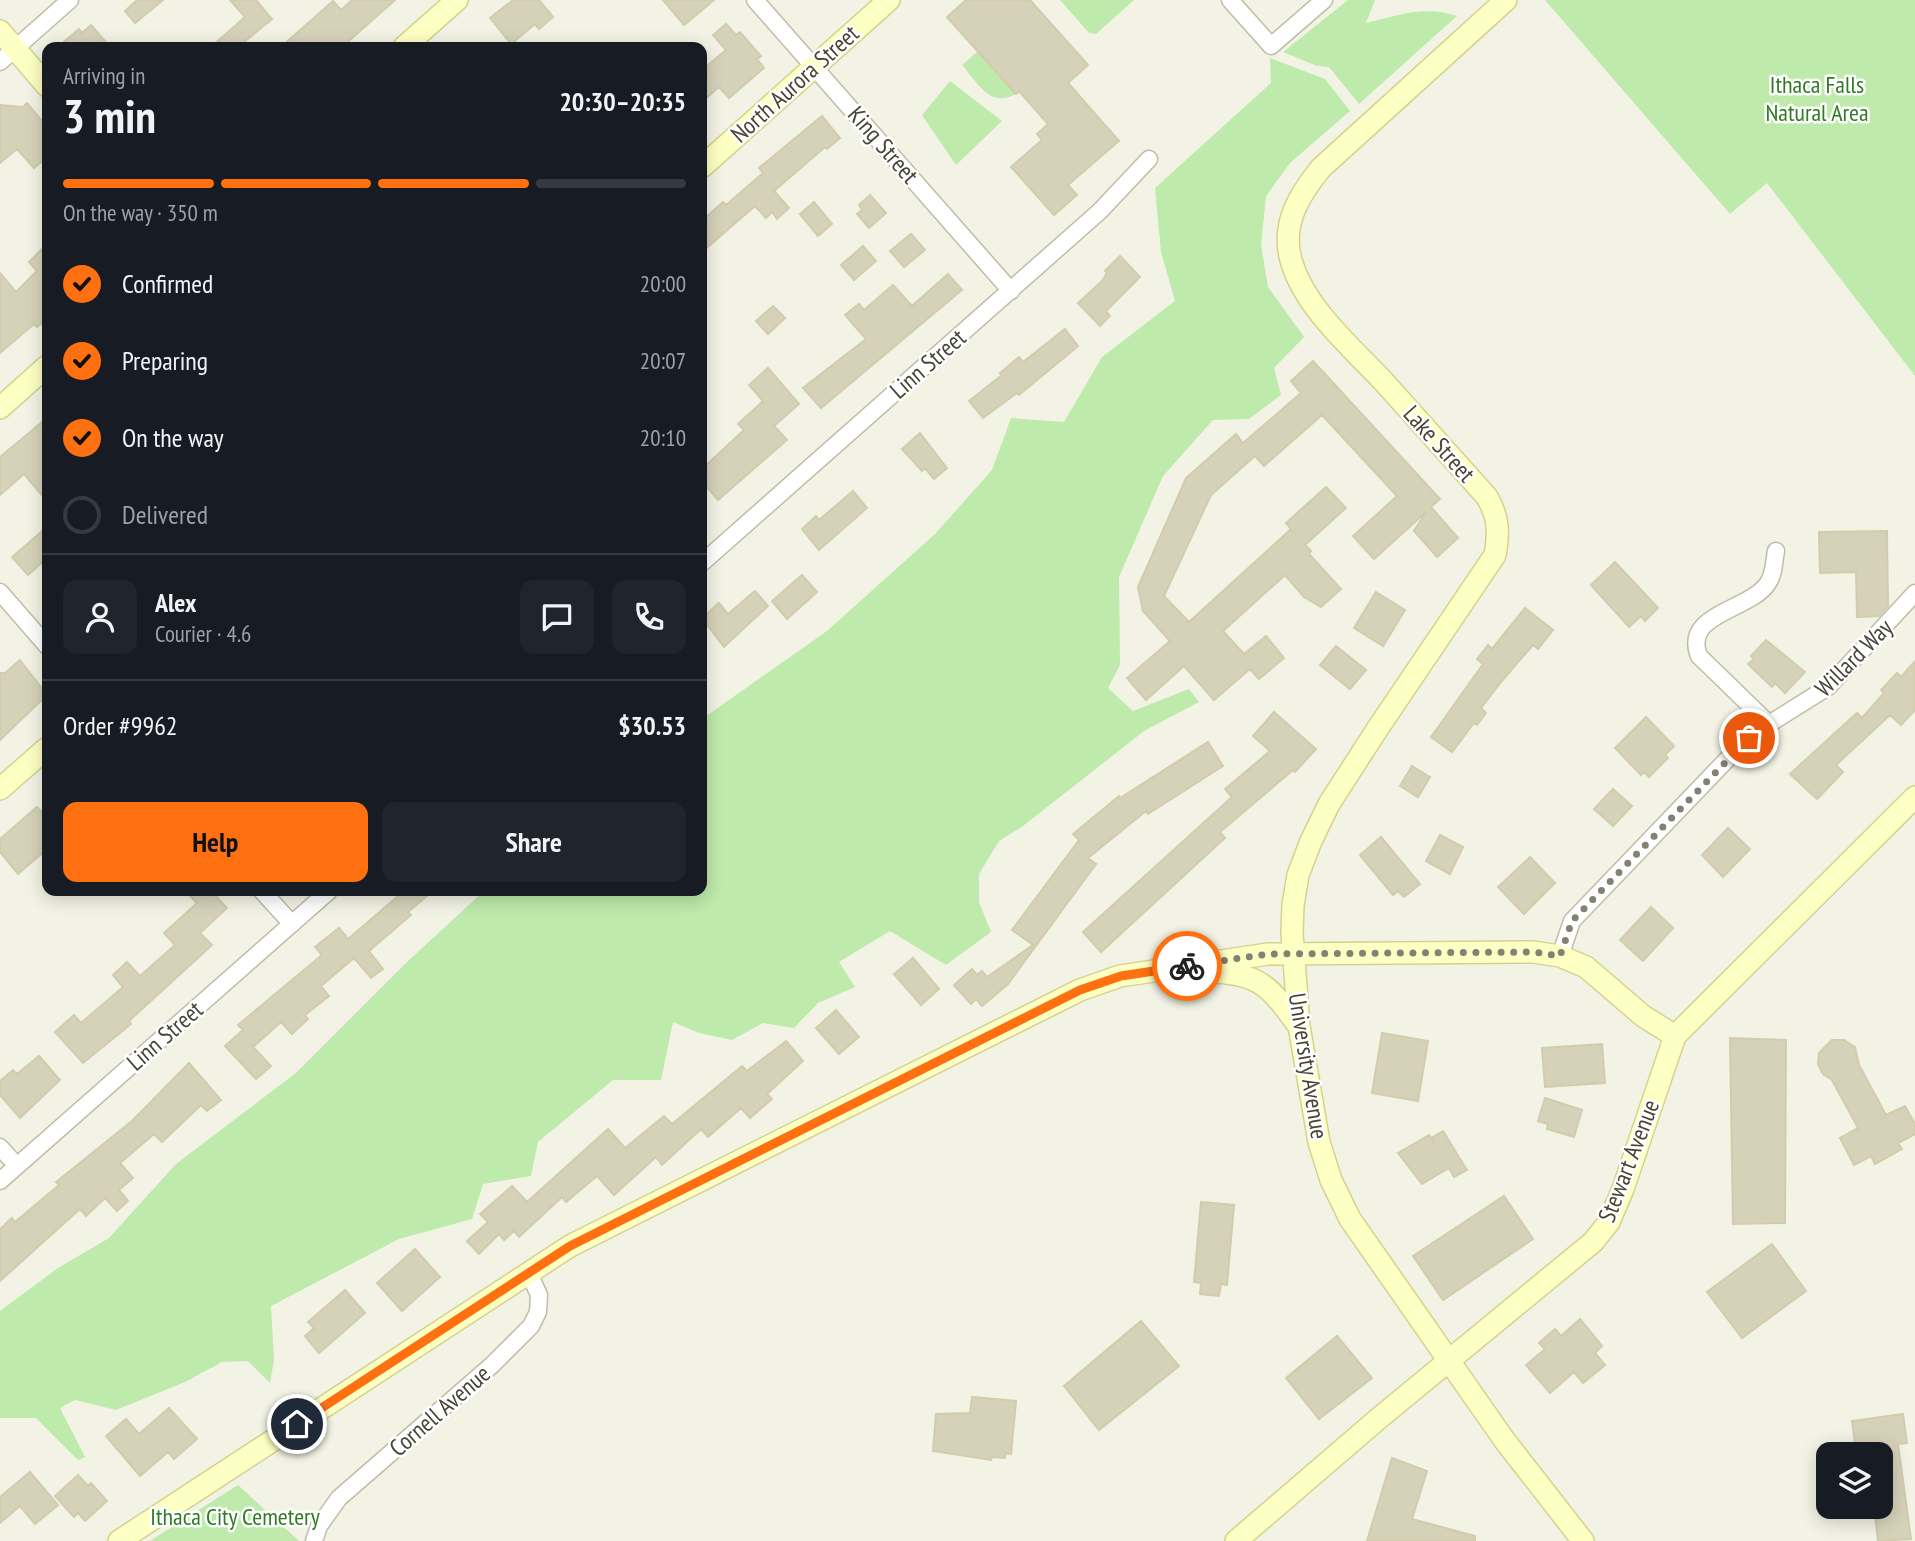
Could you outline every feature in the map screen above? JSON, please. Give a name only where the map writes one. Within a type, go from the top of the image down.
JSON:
[{"type":"street","points":[[8,56],[70,0]]},
{"type":"street","points":[[410,42],[457,0]]},
{"type":"street","name":"King Street","points":[[755,0],[1011,291]]},
{"type":"street","name":"North Aurora Street","points":[[707,163],[889,0]]},
{"type":"street","points":[[1230,0],[1270,46],[1324,0]]},
{"type":"street","name":"Lake Street","points":[[1293,954],[1293,905],[1298,875],[1316,830],[1378,728],[1495,555],[1499,532],[1496,513],[1487,497],[1310,299],[1290,259],[1288,240],[1292,214],[1298,196],[1321,168],[1506,0]]},
{"type":"street","points":[[0,31],[8,56],[42,82]]},
{"type":"street","name":"Linn Street","points":[[707,559],[1100,211],[1149,159]]},
{"type":"street","points":[[0,408],[42,370]]},
{"type":"street","points":[[1769,724],[1699,656],[1694,643],[1698,630],[1709,621],[1760,593],[1770,581],[1776,551]]},
{"type":"street","points":[[0,592],[42,640]]},
{"type":"street","name":"Willard Way","points":[[1560,956],[1572,921],[1738,748],[1769,724],[1828,687],[1915,593]]},
{"type":"street","points":[[0,789],[42,752]]},
{"type":"street","name":"Stewart Avenue","points":[[1236,1541],[1576,1257],[1609,1222],[1675,1036],[1915,797]]},
{"type":"street","points":[[267,896],[292,924]]},
{"type":"street","name":"Linn Street","points":[[0,1181],[324,896]]},
{"type":"street","points":[[119,1541],[528,1271],[613,1222],[1080,990],[1121,976],[1223,960],[1293,954],[1533,952],[1560,956],[1586,967],[1643,1016],[1675,1036]]},
{"type":"street","name":"University Avenue","points":[[1293,954],[1310,1106],[1322,1155],[1336,1192],[1371,1253],[1504,1441],[1583,1541]]},
{"type":"street","points":[[1160,971],[1223,972],[1258,980],[1278,998],[1299,1026]]},
{"type":"street","points":[[0,1147],[17,1166]]},
{"type":"street","name":"Cornell Avenue","points":[[314,1541],[318,1526],[339,1499],[492,1365],[531,1326],[538,1312],[539,1295],[528,1271]]},
{"type":"green space","points":[[1060,0],[1134,0],[1096,34],[1089,33]]},
{"type":"green space","points":[[1348,0],[1375,0],[1366,23],[1423,11],[1457,16],[1359,104],[1329,67],[1317,66],[1283,52]]},
{"type":"green space","name":"Ithaca Falls Natural Area","points":[[1545,0],[1915,0],[1915,376],[1767,183],[1730,214]]},
{"type":"green space","points":[[978,51],[1016,94],[999,98],[979,86],[962,65]]},
{"type":"green space","points":[[1270,58],[1325,79],[1350,111],[1290,163],[1266,196],[1261,245],[1268,287],[1304,337],[1274,368],[1281,395],[1249,419],[1213,420],[1163,476],[1119,577],[1120,665],[1108,688],[1133,711],[1189,689],[1199,702],[1144,731],[1023,826],[999,841],[979,874],[979,902],[991,932],[946,965],[890,931],[839,962],[855,987],[818,1003],[794,1028],[763,1023],[732,1040],[699,1033],[673,1022],[661,1080],[613,1080],[538,1142],[531,1176],[483,1184],[472,1219],[399,1239],[271,1306],[274,1360],[270,1383],[248,1361],[222,1362],[185,1382],[116,1410],[75,1400],[60,1408],[85,1457],[78,1460],[36,1418],[0,1418],[0,1311],[58,1268],[109,1238],[176,1164],[296,1073],[407,962],[479,896],[707,896],[707,715],[827,631],[935,534],[992,470],[1011,418],[1064,422],[1102,357],[1175,301],[1161,252],[1155,188],[1271,83]]},
{"type":"green space","points":[[950,81],[1002,121],[956,165],[922,115]]},
{"type":"green space","name":"Ithaca City Cemetery","points":[[238,1485],[299,1541],[150,1541]]},
{"type":"building","points":[[137,0],[163,0],[135,23],[125,11]]},
{"type":"building","points":[[230,0],[256,0],[272,19],[244,42],[217,42],[245,17]]},
{"type":"building","points":[[352,0],[395,0],[348,42],[287,42],[333,1],[341,10]]},
{"type":"building","points":[[513,0],[539,0],[553,17],[539,29],[535,24],[513,42],[509,42],[490,18]]},
{"type":"building","points":[[663,0],[714,0],[684,25]]},
{"type":"building","points":[[966,0],[1030,0],[1088,65],[1068,83],[1119,141],[1068,185],[1077,195],[1054,215],[1011,167],[1042,140],[1037,134],[1048,124],[1019,91],[1016,94],[947,17]]},
{"type":"building","points":[[726,24],[736,35],[740,32],[761,56],[757,59],[764,68],[729,98],[719,87],[707,98],[707,66],[726,50],[713,35]]},
{"type":"building","points":[[91,25],[106,42],[64,42],[79,29],[82,33]]},
{"type":"building","points":[[27,103],[42,121],[42,161],[34,168],[17,149],[0,163],[0,105],[23,107]]},
{"type":"building","points":[[822,116],[840,138],[827,149],[825,147],[774,191],[789,208],[777,219],[772,212],[766,218],[755,206],[707,248],[707,216],[723,202],[726,205],[763,173],[759,168]]},
{"type":"building","points":[[870,195],[886,213],[869,228],[857,214],[862,210],[859,205]]},
{"type":"building","points":[[814,202],[832,224],[818,236],[800,214]]},
{"type":"building","points":[[911,234],[925,250],[904,267],[890,251]]},
{"type":"building","points":[[863,246],[876,261],[854,280],[841,265]]},
{"type":"building","points":[[42,249],[42,323],[37,327],[34,324],[0,353],[0,273],[16,292],[37,271],[29,262]]},
{"type":"building","points":[[1120,256],[1140,277],[1106,311],[1110,316],[1100,326],[1078,303],[1102,281],[1107,273],[1105,271]]},
{"type":"building","points":[[948,274],[962,290],[821,408],[803,388],[866,339],[845,315],[859,304],[864,310],[893,285],[912,306]]},
{"type":"building","points":[[773,306],[785,318],[768,334],[756,321]]},
{"type":"building","points":[[1065,329],[1078,346],[1019,395],[1017,393],[983,418],[969,401],[1002,375],[1000,373],[1019,357],[1023,362]]},
{"type":"building","points":[[1313,361],[1440,499],[1431,507],[1458,538],[1437,557],[1414,531],[1426,512],[1374,559],[1353,536],[1397,496],[1322,415],[1264,466],[1255,456],[1211,495],[1164,596],[1189,622],[1291,529],[1286,523],[1326,487],[1346,508],[1305,545],[1311,551],[1309,554],[1341,589],[1321,607],[1304,597],[1285,575],[1223,631],[1244,654],[1266,636],[1284,658],[1259,679],[1250,669],[1214,700],[1184,666],[1146,700],[1127,678],[1170,641],[1143,611],[1138,587],[1186,478],[1236,434],[1243,443],[1301,393],[1291,381]]},
{"type":"building","points":[[768,368],[799,404],[774,426],[787,440],[718,500],[707,487],[707,464],[744,430],[738,424],[763,401],[749,385]]},
{"type":"building","points":[[42,422],[42,495],[24,474],[0,495],[0,457]]},
{"type":"building","points":[[920,433],[947,468],[934,479],[925,468],[922,471],[902,449]]},
{"type":"building","points":[[853,491],[867,508],[819,550],[802,529],[816,516],[819,520]]},
{"type":"building","points":[[42,531],[42,562],[28,575],[12,557]]},
{"type":"building","points":[[1887,531],[1888,606],[1879,616],[1857,617],[1856,572],[1820,573],[1819,532]]},
{"type":"building","points":[[1615,562],[1658,608],[1645,621],[1641,616],[1629,627],[1591,585]]},
{"type":"building","points":[[802,575],[817,592],[787,619],[772,601]]},
{"type":"building","points":[[755,591],[768,606],[724,647],[707,625],[707,614],[719,603],[728,614]]},
{"type":"building","points":[[1376,592],[1405,610],[1383,646],[1354,628]]},
{"type":"building","points":[[1525,608],[1553,630],[1538,649],[1533,645],[1501,682],[1481,708],[1486,713],[1477,725],[1474,723],[1452,752],[1431,737],[1483,664],[1477,659],[1488,645],[1492,649]]},
{"type":"building","points":[[1766,640],[1805,672],[1785,693],[1775,683],[1772,687],[1748,664],[1754,659],[1751,656]]},
{"type":"building","points":[[1336,646],[1366,670],[1350,689],[1320,665]]},
{"type":"building","points":[[20,660],[42,689],[42,700],[0,740],[0,673],[5,673]]},
{"type":"building","points":[[1915,661],[1915,710],[1901,725],[1890,715],[1836,765],[1843,772],[1817,799],[1790,774],[1857,713],[1862,718],[1884,693],[1881,690],[1897,673],[1901,677]]},
{"type":"building","points":[[1274,712],[1316,749],[1295,772],[1293,770],[1220,832],[1225,838],[1101,952],[1083,932],[1232,797],[1225,789],[1270,751],[1253,736]]},
{"type":"building","points":[[1646,717],[1674,746],[1665,755],[1668,758],[1649,777],[1644,772],[1641,775],[1615,748]]},
{"type":"building","points":[[1208,742],[1223,766],[1148,814],[1146,811],[1088,858],[1096,864],[1008,984],[982,1006],[976,999],[971,1004],[954,985],[972,969],[977,975],[982,971],[987,977],[1033,945],[1012,930],[1079,840],[1073,834],[1119,796],[1120,798]]},
{"type":"building","points":[[1412,766],[1430,777],[1418,797],[1400,786]]},
{"type":"building","points":[[1613,789],[1632,806],[1613,826],[1594,809]]},
{"type":"building","points":[[37,807],[42,812],[42,853],[18,874],[0,852],[0,839]]},
{"type":"building","points":[[1728,828],[1750,849],[1723,877],[1702,855]]},
{"type":"building","points":[[1440,835],[1463,847],[1450,874],[1426,861]]},
{"type":"building","points":[[1381,837],[1420,884],[1404,897],[1398,891],[1393,895],[1360,855]]},
{"type":"building","points":[[1530,857],[1555,883],[1524,914],[1498,887]]},
{"type":"building","points":[[190,896],[216,896],[227,908],[200,933],[212,945],[129,1021],[131,1024],[83,1063],[55,1032],[74,1015],[81,1023],[123,987],[113,975],[127,962],[140,976],[175,945],[164,933],[197,903]]},
{"type":"building","points":[[398,896],[427,896],[408,912],[411,915],[369,951],[383,969],[371,978],[354,958],[321,986],[329,996],[305,1015],[308,1019],[292,1034],[281,1022],[253,1047],[271,1066],[256,1079],[225,1046],[243,1030],[238,1025],[322,955],[315,947],[339,928],[348,939]]},
{"type":"building","points":[[1651,907],[1673,928],[1643,961],[1620,940]]},
{"type":"building","points":[[913,958],[939,989],[921,1005],[894,974]]},
{"type":"building","points":[[836,1010],[859,1037],[839,1054],[816,1028]]},
{"type":"building","points":[[1382,1033],[1428,1041],[1418,1101],[1372,1093]]},
{"type":"building","points":[[1730,1038],[1786,1040],[1785,1223],[1733,1224]]},
{"type":"building","points":[[1832,1040],[1844,1040],[1855,1047],[1859,1065],[1886,1115],[1905,1106],[1915,1124],[1915,1134],[1898,1143],[1902,1149],[1875,1164],[1871,1156],[1854,1165],[1840,1138],[1858,1128],[1832,1080],[1823,1074],[1818,1064],[1819,1053]]},
{"type":"building","points":[[786,1041],[803,1061],[767,1094],[772,1099],[750,1118],[741,1108],[708,1137],[701,1129],[662,1165],[656,1157],[614,1195],[597,1176],[566,1202],[562,1197],[519,1237],[514,1231],[504,1240],[499,1234],[479,1254],[467,1241],[488,1222],[480,1214],[512,1186],[527,1202],[608,1129],[625,1148],[664,1116],[672,1124],[742,1066],[747,1071]]},
{"type":"building","points":[[1602,1044],[1605,1083],[1545,1087],[1542,1048]]},
{"type":"building","points":[[39,1056],[60,1080],[20,1118],[0,1095],[0,1081],[13,1070],[17,1074]]},
{"type":"building","points":[[189,1063],[221,1100],[207,1111],[201,1105],[162,1142],[154,1134],[120,1163],[133,1178],[119,1190],[128,1201],[117,1211],[105,1198],[86,1216],[80,1209],[0,1281],[0,1229],[12,1218],[15,1222],[59,1185],[56,1182],[132,1121]]},
{"type":"building","points":[[1545,1098],[1582,1110],[1574,1137],[1547,1129],[1548,1124],[1538,1121]]},
{"type":"building","points":[[1443,1131],[1467,1170],[1454,1177],[1449,1168],[1422,1184],[1398,1153],[1429,1135],[1435,1145],[1431,1138]]},
{"type":"building","points":[[1504,1196],[1533,1239],[1443,1300],[1413,1256]]},
{"type":"building","points":[[1201,1202],[1234,1205],[1227,1285],[1221,1284],[1219,1296],[1200,1294],[1201,1283],[1194,1282]]},
{"type":"building","points":[[1772,1244],[1806,1291],[1742,1338],[1707,1292]]},
{"type":"building","points":[[415,1249],[440,1277],[402,1311],[377,1283]]},
{"type":"building","points":[[345,1290],[365,1313],[319,1353],[305,1336],[314,1328],[308,1322]]},
{"type":"building","points":[[1580,1319],[1602,1346],[1595,1353],[1605,1365],[1583,1383],[1574,1372],[1550,1393],[1526,1365],[1545,1349],[1539,1343],[1555,1329],[1561,1336]]},
{"type":"building","points":[[1141,1321],[1179,1366],[1099,1430],[1064,1386]]},
{"type":"building","points":[[1337,1336],[1372,1378],[1319,1419],[1286,1378]]},
{"type":"building","points":[[972,1397],[1016,1401],[1011,1454],[1006,1453],[1005,1458],[992,1457],[991,1460],[933,1451],[936,1414],[970,1413]]},
{"type":"building","points":[[169,1408],[197,1439],[174,1459],[168,1452],[140,1476],[106,1436],[126,1419],[139,1434]]},
{"type":"building","points":[[1903,1414],[1907,1443],[1898,1444],[1911,1539],[1878,1541],[1875,1519],[1893,1519],[1893,1442],[1855,1442],[1852,1421]]},
{"type":"building","points":[[1392,1458],[1427,1471],[1412,1519],[1475,1536],[1475,1541],[1367,1541]]},
{"type":"building","points":[[30,1472],[58,1505],[35,1524],[20,1506],[0,1523],[0,1497]]},
{"type":"building","points":[[78,1475],[88,1486],[91,1483],[107,1501],[85,1521],[78,1513],[74,1517],[55,1496]]},
{"type":"way so far","points":[[1187,966],[1268,954],[1533,952],[1560,956],[1564,937],[1572,921],[1749,738]]},
{"type":"route","points":[[297,1424],[528,1271],[613,1222],[765,1149],[1080,990],[1121,976],[1187,966]]}]
